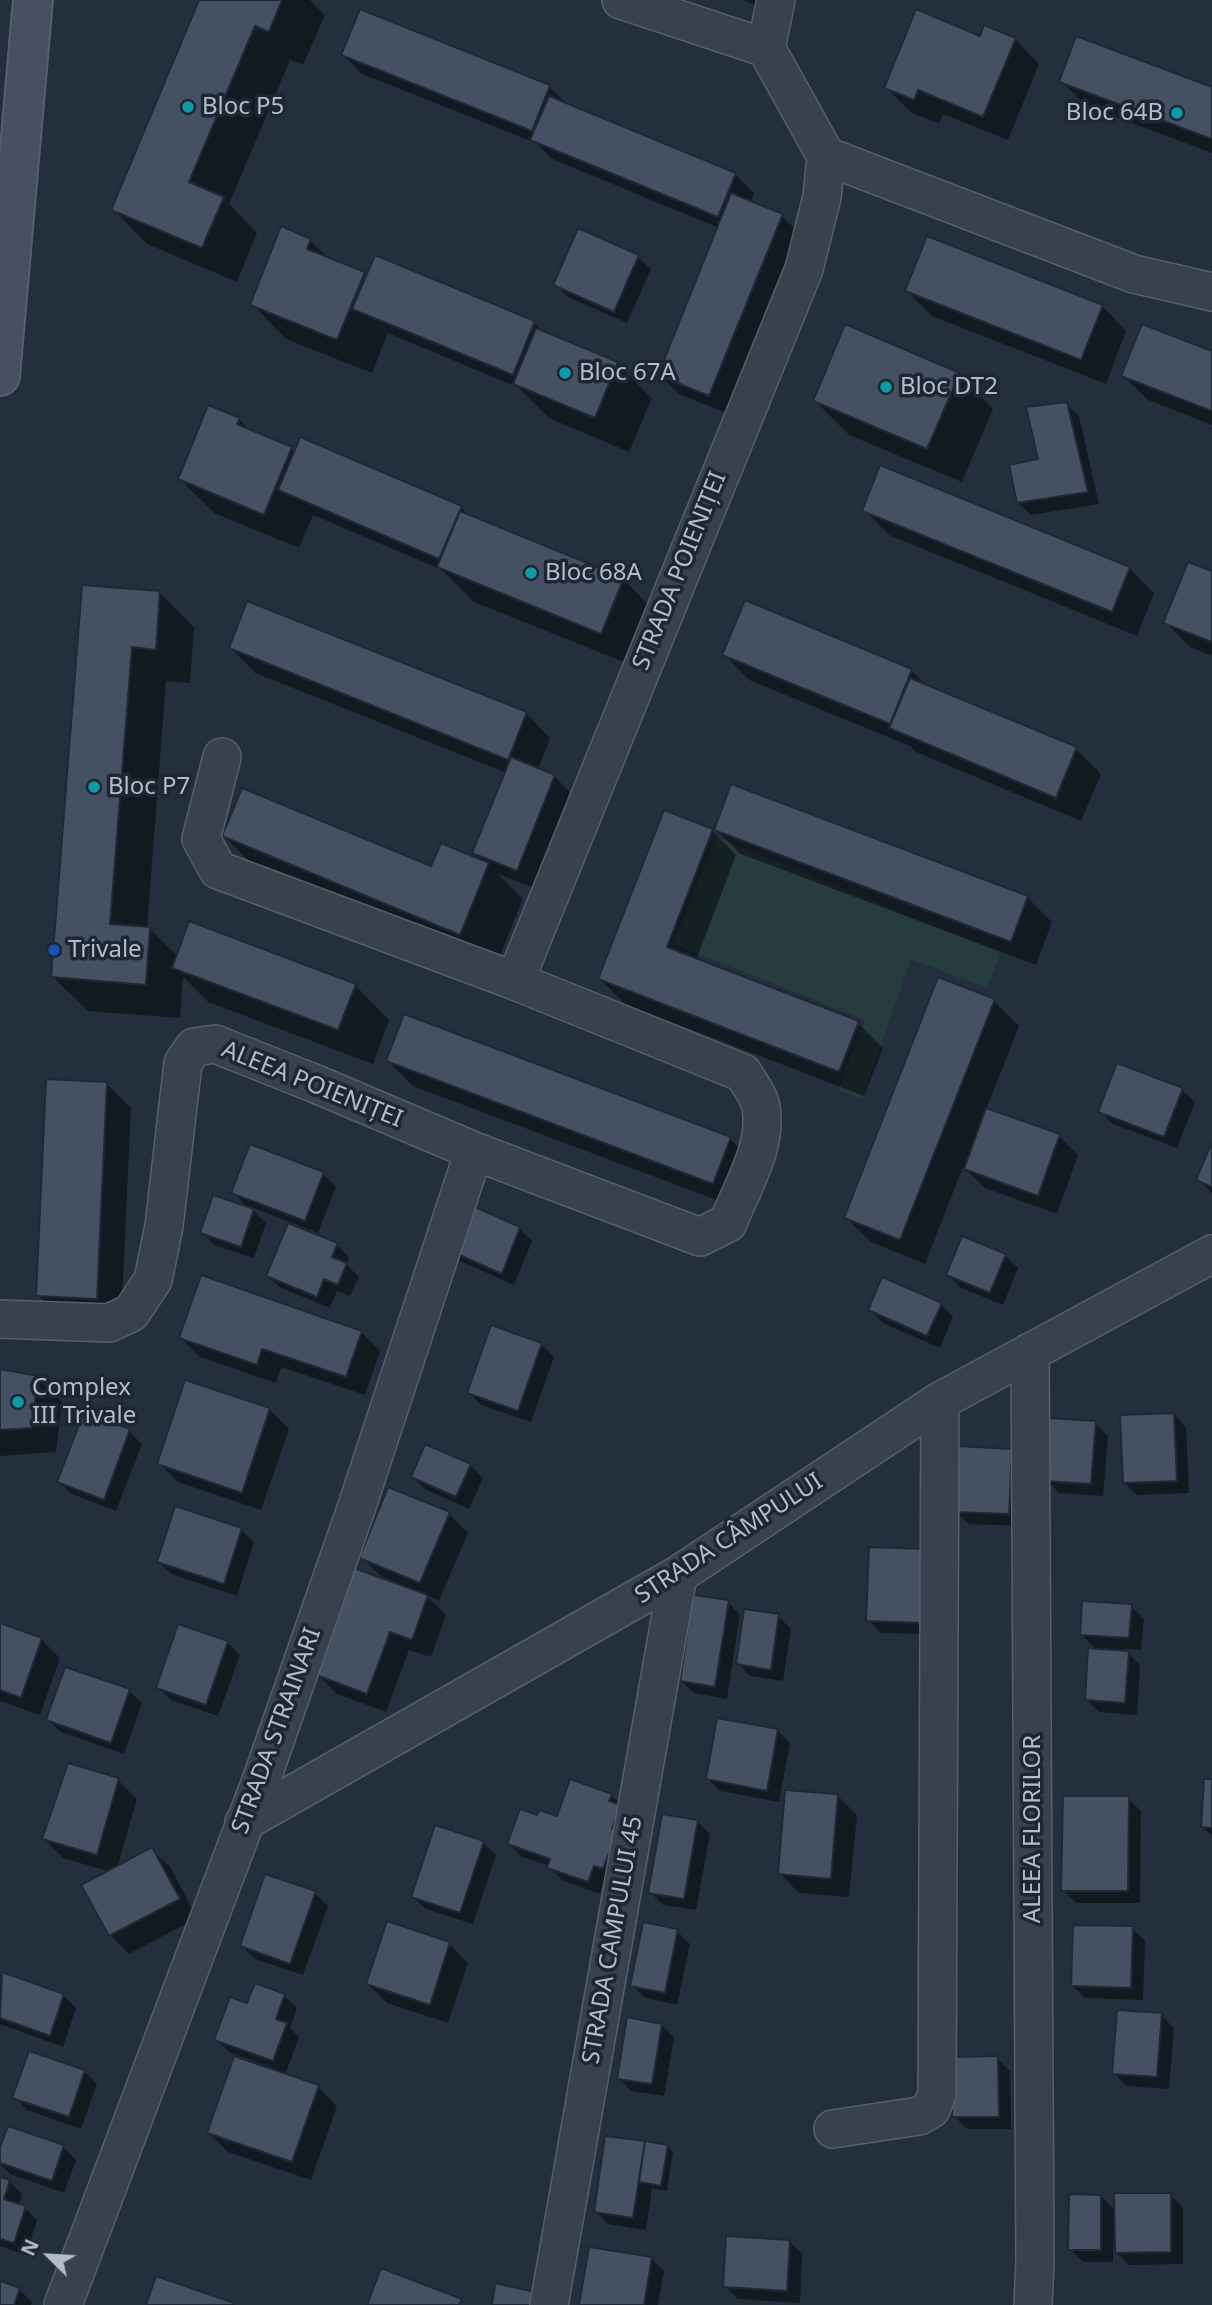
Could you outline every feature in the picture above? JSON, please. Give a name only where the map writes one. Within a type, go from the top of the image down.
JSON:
[{"type":"main road","points":[[0,376],[33,0]]},
{"type":"street","points":[[621,0],[766,48]]},
{"type":"street","points":[[776,0],[766,48],[826,156],[1134,274],[1212,292]]},
{"type":"street","name":"STRADA POIENIȚEI","points":[[515,981],[804,269],[822,197],[826,156]]},
{"type":"street","points":[[222,757],[201,838],[218,870],[515,981]]},
{"type":"street","name":"ALEEA POIENIȚEI","points":[[0,1319],[109,1323],[131,1313],[153,1280],[164,1226],[183,1063],[194,1047],[215,1044],[474,1151],[679,1231],[700,1237],[728,1223],[761,1140],[761,1105],[743,1073],[515,981]]},
{"type":"street","name":"STRADA STRAINARI","points":[[63,2305],[244,1822],[352,1519],[474,1151]]},
{"type":"street","name":"STRADA CÂMPULUI","points":[[244,1822],[678,1575],[940,1401],[1212,1254]]},
{"type":"street","name":"ALEEA FLORILOR","points":[[1030,1352],[1035,2249],[1033,2305]]},
{"type":"street","points":[[833,2129],[919,2116],[931,2109],[937,2094],[940,1401]]},
{"type":"street","name":"STRADA CAMPULUI 45","points":[[549,2305],[678,1575]]},
{"type":"green space","points":[[716,837],[1001,953],[987,988],[911,959],[862,1099],[838,1090],[865,1020],[673,944]]},
{"type":"building","name":"Bloc P5","points":[[199,0],[282,0],[269,32],[255,26],[189,182],[224,197],[202,248],[111,210]]},
{"type":"building","points":[[360,9],[550,85],[532,131],[341,55]]},
{"type":"building","points":[[916,9],[980,36],[984,25],[1016,38],[983,117],[918,90],[914,100],[884,88]]},
{"type":"building","name":"Bloc 64B","points":[[1076,36],[1212,87],[1212,139],[1059,82]]},
{"type":"building","points":[[549,96],[736,173],[718,217],[530,140]]},
{"type":"building","points":[[731,193],[783,214],[709,396],[658,375]]},
{"type":"building","points":[[281,226],[311,239],[307,249],[365,272],[337,340],[250,305]]},
{"type":"building","points":[[578,228],[639,255],[614,312],[553,285]]},
{"type":"building","points":[[927,236],[1103,305],[1081,360],[905,291]]},
{"type":"building","points":[[375,255],[535,321],[513,375],[352,309]]},
{"type":"building","name":"Bloc DT2","points":[[845,324],[960,373],[927,449],[813,401]]},
{"type":"building","points":[[1142,324],[1212,351],[1212,411],[1121,376]]},
{"type":"building","name":"Bloc 67A","points":[[536,328],[618,362],[595,418],[513,384]]},
{"type":"building","points":[[1067,402],[1088,492],[1017,503],[1009,465],[1038,459],[1026,407]]},
{"type":"building","points":[[208,405],[240,418],[237,424],[292,447],[264,515],[178,479]]},
{"type":"building","points":[[300,437],[462,506],[439,559],[278,490]]},
{"type":"building","points":[[880,465],[1130,567],[1112,612],[862,511]]},
{"type":"building","name":"Bloc 68A","points":[[460,511],[624,578],[601,634],[437,567]]},
{"type":"building","points":[[1188,562],[1212,571],[1212,642],[1163,623]]},
{"type":"building","name":"Bloc P7","points":[[82,585],[160,591],[156,650],[132,647],[110,924],[150,927],[146,985],[51,977]]},
{"type":"building","points":[[745,600],[912,669],[890,724],[722,655]]},
{"type":"building","points":[[247,601],[527,712],[508,760],[229,648]]},
{"type":"building","points":[[910,678],[1077,747],[1056,798],[889,728]]},
{"type":"building","points":[[511,757],[555,775],[517,871],[472,853]]},
{"type":"building","points":[[731,784],[1028,896],[1011,942],[714,830]]},
{"type":"building","points":[[242,788],[431,866],[441,843],[489,863],[460,935],[222,836]]},
{"type":"building","points":[[664,810],[713,829],[667,947],[859,1021],[839,1072],[598,979]]},
{"type":"building","points":[[189,921],[356,984],[338,1030],[172,968]]},
{"type":"building","points":[[938,977],[995,999],[900,1240],[844,1218]]},
{"type":"building","points":[[404,1014],[731,1137],[713,1184],[386,1061]]},
{"type":"building","points":[[1117,1063],[1183,1088],[1164,1137],[1098,1112]]},
{"type":"building","points":[[46,1079],[107,1082],[97,1299],[36,1296]]},
{"type":"building","points":[[986,1108],[1060,1134],[1038,1196],[964,1169]]},
{"type":"building","points":[[1212,1142],[1212,1187],[1196,1180]]},
{"type":"building","points":[[250,1144],[324,1172],[305,1221],[231,1193]]},
{"type":"building","points":[[213,1195],[254,1209],[241,1247],[200,1233]]},
{"type":"building","points":[[455,1198],[520,1227],[502,1274],[437,1245]]},
{"type":"building","points":[[288,1223],[338,1243],[332,1257],[347,1263],[338,1285],[324,1279],[317,1297],[266,1276]]},
{"type":"building","points":[[962,1236],[1006,1254],[990,1293],[946,1275]]},
{"type":"building","points":[[201,1275],[362,1331],[346,1377],[262,1349],[257,1365],[179,1338]]},
{"type":"building","points":[[882,1277],[942,1303],[927,1336],[868,1310]]},
{"type":"building","points":[[491,1325],[542,1343],[518,1411],[467,1393]]},
{"type":"building","name":"Complex III Trivale","points":[[0,1369],[38,1376],[32,1428],[0,1430]]},
{"type":"building","points":[[185,1380],[270,1408],[242,1493],[157,1464]]},
{"type":"building","points":[[84,1412],[130,1429],[104,1500],[57,1482]]},
{"type":"building","points":[[1174,1413],[1177,1481],[1123,1483],[1120,1415]]},
{"type":"building","points":[[1049,1418],[1096,1421],[1091,1484],[1044,1481]]},
{"type":"building","points":[[425,1444],[471,1464],[456,1497],[411,1477]]},
{"type":"building","points":[[957,1446],[1012,1449],[1009,1514],[954,1512]]},
{"type":"building","points":[[388,1487],[450,1512],[420,1583],[359,1558]]},
{"type":"building","points":[[175,1506],[242,1528],[224,1584],[157,1562]]},
{"type":"building","points":[[869,1547],[924,1549],[921,1623],[866,1621]]},
{"type":"building","points":[[354,1568],[428,1595],[412,1640],[390,1632],[367,1694],[316,1675]]},
{"type":"building","points":[[693,1595],[729,1600],[715,1687],[680,1681]]},
{"type":"building","points":[[1082,1601],[1132,1604],[1129,1638],[1080,1635]]},
{"type":"building","points":[[744,1609],[779,1614],[771,1670],[736,1664]]},
{"type":"building","points":[[0,1623],[42,1638],[21,1698],[0,1690]]},
{"type":"building","points":[[178,1624],[228,1641],[206,1705],[156,1688]]},
{"type":"building","points":[[1088,1648],[1129,1651],[1125,1703],[1085,1700]]},
{"type":"building","points":[[65,1667],[130,1689],[111,1743],[46,1720]]},
{"type":"building","points":[[717,1718],[778,1729],[767,1791],[706,1779]]},
{"type":"building","points":[[68,1763],[119,1778],[97,1855],[42,1839]]},
{"type":"building","points":[[570,1779],[612,1794],[609,1801],[620,1805],[612,1829],[617,1831],[603,1869],[594,1866],[588,1882],[547,1868],[550,1859],[507,1844],[520,1809],[537,1815],[539,1810],[557,1816]]},
{"type":"building","points":[[1204,1779],[1212,1779],[1212,1828],[1201,1827]]},
{"type":"building","points":[[785,1790],[838,1794],[831,1879],[778,1874]]},
{"type":"building","points":[[1063,1796],[1129,1796],[1128,1891],[1061,1891]]},
{"type":"building","points":[[662,1814],[698,1820],[684,1899],[648,1893]]},
{"type":"building","points":[[435,1825],[484,1841],[460,1913],[411,1897]]},
{"type":"building","points":[[152,1847],[180,1899],[109,1936],[81,1885]]},
{"type":"building","points":[[265,1874],[316,1891],[290,1964],[240,1946]]},
{"type":"building","points":[[387,1921],[450,1942],[430,2005],[366,1984]]},
{"type":"building","points":[[643,1922],[678,1929],[665,1993],[630,1986]]},
{"type":"building","points":[[1073,1925],[1133,1926],[1131,1988],[1071,1986]]},
{"type":"building","points":[[2,1972],[64,1994],[50,2036],[0,2018]]},
{"type":"building","points":[[255,1983],[285,1994],[276,2019],[287,2023],[273,2061],[214,2040],[230,1997],[247,2003]]},
{"type":"building","points":[[1117,2010],[1162,2013],[1157,2077],[1112,2074]]},
{"type":"building","points":[[627,2017],[662,2024],[652,2084],[617,2079]]},
{"type":"building","points":[[29,2051],[85,2070],[69,2117],[12,2098]]},
{"type":"building","points":[[234,2056],[319,2085],[292,2162],[207,2133]]},
{"type":"building","points":[[998,2056],[999,2117],[952,2117],[952,2057]]},
{"type":"building","points":[[8,2126],[64,2145],[52,2181],[0,2163],[0,2147]]},
{"type":"building","points":[[605,2136],[645,2141],[633,2218],[594,2212]]},
{"type":"building","points":[[645,2141],[668,2145],[661,2186],[639,2182]]},
{"type":"building","points":[[0,2177],[10,2180],[4,2199],[26,2206],[14,2243],[0,2239]]},
{"type":"building","points":[[1114,2193],[1171,2193],[1171,2252],[1115,2253]]},
{"type":"building","points":[[1069,2194],[1101,2195],[1101,2250],[1068,2250]]},
{"type":"building","points":[[726,2236],[790,2240],[787,2291],[723,2287]]},
{"type":"building","points":[[589,2247],[652,2257],[644,2305],[579,2305]]},
{"type":"building","points":[[381,2268],[462,2299],[459,2305],[367,2305]]},
{"type":"building","points":[[156,2276],[234,2303],[234,2305],[146,2305]]},
{"type":"building","points":[[0,2281],[20,2288],[14,2305],[0,2305]]},
{"type":"building","points":[[495,2283],[539,2293],[537,2305],[492,2305]]},
{"type":"place","name":"Bloc P5","points":[[188,107]]},
{"type":"place","name":"Bloc 64B","points":[[1177,113]]},
{"type":"place","name":"Bloc 67A","points":[[565,373]]},
{"type":"place","name":"Bloc DT2","points":[[886,387]]},
{"type":"place","name":"Bloc 68A","points":[[531,573]]},
{"type":"place","name":"Bloc P7","points":[[94,787]]},
{"type":"place","name":"Trivale","points":[[54,950]]},
{"type":"place","name":"Complex III Trivale","points":[[18,1402]]}]
